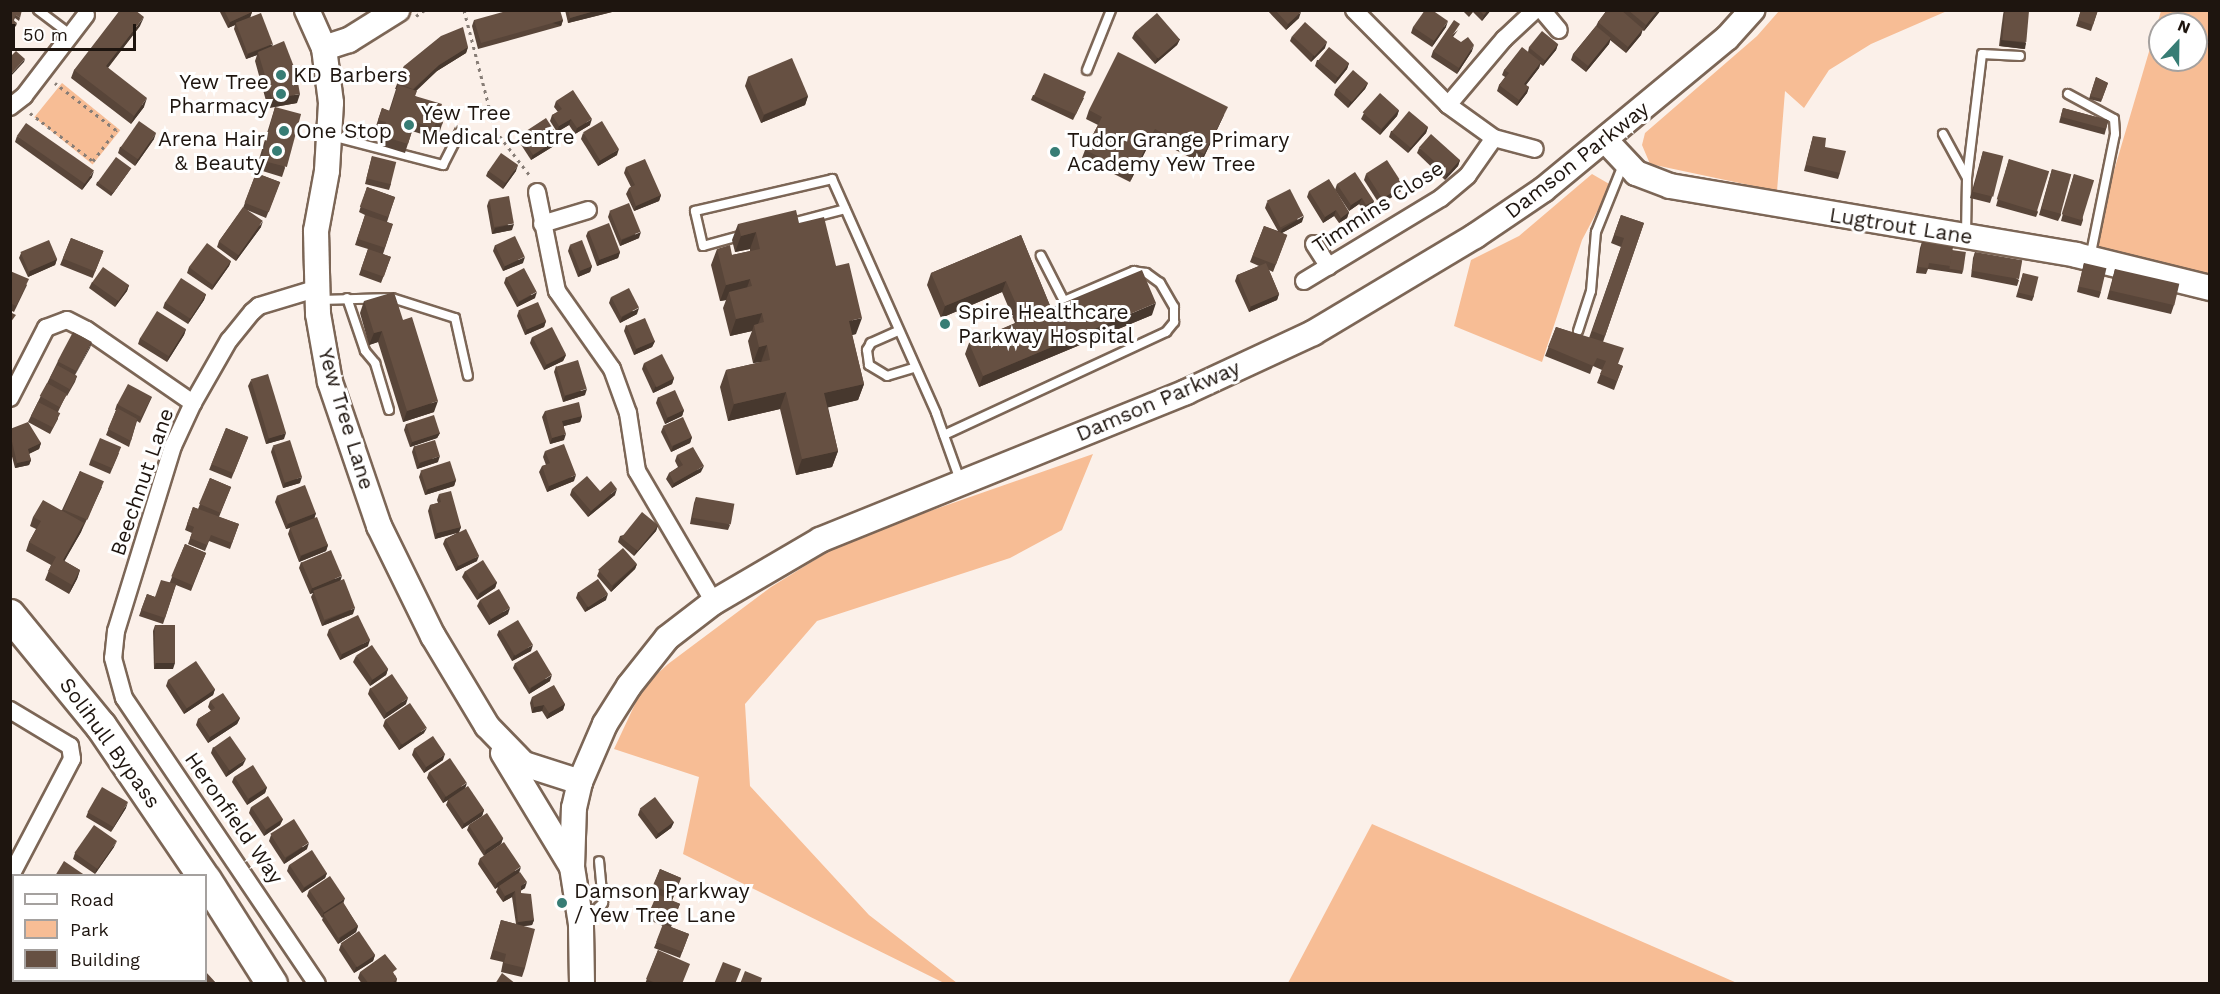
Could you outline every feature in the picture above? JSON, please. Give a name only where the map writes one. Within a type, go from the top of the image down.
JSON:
[{"type":"highway","name":"Solihull Bypass","points":[[10,615],[101,726],[202,874]]},
{"type":"highway","points":[[207,881],[272,984]]},
{"type":"street","name":"Yew Tree Lane","points":[[308,10],[324,48],[331,103],[330,136],[316,231],[316,294],[330,382],[379,525],[433,636],[572,867]]},
{"type":"street","points":[[324,48],[348,40],[397,10]]},
{"type":"street","points":[[1354,10],[1448,105],[1494,138],[1535,149]]},
{"type":"street","points":[[1448,105],[1504,39],[1535,10]]},
{"type":"street","points":[[1542,10],[1559,30]]},
{"type":"street","name":"Damson Parkway","points":[[580,782],[605,724],[629,686],[667,638],[714,602],[820,540],[960,480],[1186,392],[1313,333],[1475,236],[1606,141],[1726,38],[1752,10]]},
{"type":"street","points":[[13,105],[86,15]]},
{"type":"street","name":"Timmins Close","points":[[1304,281],[1441,198],[1468,175],[1494,138]]},
{"type":"street","name":"Lugtrout Lane","points":[[1606,141],[1636,173],[1670,186],[2090,258],[2210,288]]},
{"type":"street","points":[[537,192],[557,291],[612,369],[628,413],[637,471],[714,602]]},
{"type":"street","points":[[542,224],[588,210]]},
{"type":"street","points":[[1314,244],[1329,267]]},
{"type":"street","name":"Beechnut Lane","points":[[116,677],[116,631],[173,446],[194,403],[229,340],[252,312],[259,306],[316,294]]},
{"type":"street","points":[[10,398],[46,328],[67,320],[87,330],[194,403]]},
{"type":"street","name":"Heronfield Way","points":[[116,677],[124,698],[317,984]]},
{"type":"street","points":[[10,710],[57,736],[70,746],[72,759],[10,877]]},
{"type":"street","name":"Yew Tree Lane","points":[[487,726],[524,764],[580,782],[574,808],[572,867],[581,924],[585,983]]},
{"type":"lane","points":[[38,10],[71,35]]},
{"type":"lane","points":[[1087,70],[1111,10]]},
{"type":"lane","points":[[1966,237],[1967,178],[1982,54],[2020,56]]},
{"type":"lane","points":[[2068,94],[2114,119],[2115,134],[2090,258]]},
{"type":"lane","points":[[330,136],[443,165],[460,131]]},
{"type":"lane","points":[[1944,134],[1967,178]]},
{"type":"lane","points":[[1578,331],[1591,291],[1596,232],[1624,161]]},
{"type":"lane","points":[[758,232],[703,246],[695,211],[832,179],[944,435],[960,480]]},
{"type":"lane","points":[[779,226],[845,209]]},
{"type":"lane","points":[[944,435],[1166,332],[1174,322],[1169,299],[1160,283],[1146,273],[1134,271],[1064,301],[1041,256]]},
{"type":"lane","points":[[316,294],[347,298],[392,298],[455,318],[468,376]]},
{"type":"lane","points":[[347,298],[364,351],[375,363],[389,410]]},
{"type":"lane","points":[[898,331],[871,343],[867,350],[869,365],[887,376],[914,368]]},
{"type":"lane","points":[[581,924],[603,903],[599,861]]},
{"type":"path","points":[[464,10],[495,130],[536,184],[537,192]]},
{"type":"path","points":[[13,105],[93,160],[116,130],[41,73]]},
{"type":"green space","points":[[1779,11],[1947,11],[1871,44],[1829,70],[1804,108],[1785,91],[1777,191],[1650,164],[1642,145],[1645,133],[1757,36]]},
{"type":"green space","points":[[2161,11],[2209,11],[2209,276],[2097,249],[2098,225],[2148,55],[2148,72],[2208,72],[2208,12]]},
{"type":"green space","points":[[62,83],[120,130],[93,164],[34,117]]},
{"type":"green space","points":[[1592,174],[1611,185],[1582,240],[1542,362],[1454,326],[1471,260],[1519,236]]},
{"type":"green space","points":[[1093,454],[1062,530],[1010,558],[817,621],[745,704],[750,786],[869,915],[957,983],[944,983],[683,854],[699,777],[614,749],[643,687],[668,664],[771,587],[847,540]]},
{"type":"green space","points":[[1372,824],[1737,983],[1288,983]]},
{"type":"building","points":[[10,10],[22,10],[20,18],[16,15],[13,20],[17,23],[10,27]]},
{"type":"building","points":[[120,10],[135,10],[144,17],[106,66],[147,98],[134,116],[74,70]]},
{"type":"building","points":[[224,10],[251,10],[252,12],[230,22]]},
{"type":"building","points":[[510,10],[560,10],[563,20],[481,43],[474,20]]},
{"type":"building","points":[[568,10],[598,10],[570,18]]},
{"type":"building","points":[[1275,10],[1299,10],[1301,12],[1288,24]]},
{"type":"building","points":[[1425,10],[1432,10],[1448,21],[1434,41],[1413,27]]},
{"type":"building","points":[[1607,10],[1621,10],[1643,29],[1628,47],[1598,22]]},
{"type":"building","points":[[1628,10],[1658,10],[1646,25]]},
{"type":"building","points":[[2005,10],[2029,12],[2026,42],[2002,40]]},
{"type":"building","points":[[2081,10],[2098,10],[2093,25],[2078,20]]},
{"type":"building","points":[[261,13],[273,44],[248,53],[236,23]]},
{"type":"building","points":[[1157,13],[1180,39],[1158,58],[1135,32]]},
{"type":"building","points":[[1454,20],[1460,24],[1452,36],[1461,42],[1468,37],[1474,45],[1459,68],[1433,51]]},
{"type":"building","points":[[1305,22],[1327,42],[1315,56],[1292,36]]},
{"type":"building","points":[[1596,26],[1611,38],[1588,66],[1573,54]]},
{"type":"building","points":[[463,27],[468,47],[439,65],[413,89],[397,83],[404,66],[441,36]]},
{"type":"building","points":[[1542,31],[1558,44],[1545,61],[1529,47]]},
{"type":"building","points":[[284,41],[296,72],[300,94],[272,99],[258,52]]},
{"type":"building","points":[[1329,47],[1349,63],[1338,77],[1318,61]]},
{"type":"building","points":[[1522,47],[1541,62],[1524,84],[1529,87],[1519,100],[1499,85],[1509,73],[1504,70]]},
{"type":"building","points":[[16,51],[25,59],[10,75],[10,57]]},
{"type":"building","points":[[1118,52],[1228,107],[1204,154],[1155,129],[1133,173],[1085,150],[1102,117],[1089,110]]},
{"type":"building","points":[[792,58],[808,96],[764,114],[748,77]]},
{"type":"building","points":[[1353,70],[1368,83],[1352,102],[1337,89]]},
{"type":"building","points":[[1044,73],[1086,92],[1076,115],[1034,96]]},
{"type":"building","points":[[2096,77],[2108,83],[2102,99],[2090,96]]},
{"type":"building","name":"Yew Tree Medical Centre","points":[[398,85],[417,91],[415,96],[442,104],[440,110],[446,112],[442,125],[436,123],[434,128],[415,122],[408,144],[382,136],[386,122],[378,120],[382,108],[390,111]]},
{"type":"building","points":[[573,90],[592,119],[577,128],[571,119],[559,126],[552,115],[562,109],[556,101]]},
{"type":"building","points":[[1380,93],[1399,110],[1381,129],[1363,112]]},
{"type":"building","points":[[275,107],[301,114],[287,167],[261,160]]},
{"type":"building","points":[[2063,108],[2108,120],[2106,129],[2061,117]]},
{"type":"building","points":[[1409,111],[1428,127],[1411,148],[1392,132]]},
{"type":"building","points":[[546,118],[559,138],[533,155],[520,135]]},
{"type":"building","points":[[139,121],[156,133],[138,159],[121,147]]},
{"type":"building","points":[[602,121],[619,149],[600,161],[583,132]]},
{"type":"building","points":[[26,123],[94,171],[85,184],[17,136]]},
{"type":"building","points":[[1431,134],[1460,160],[1448,173],[1419,147]]},
{"type":"building","points":[[1813,136],[1826,138],[1825,147],[1846,151],[1840,173],[1806,165]]},
{"type":"building","points":[[1983,151],[2003,156],[1993,197],[1973,192]]},
{"type":"building","points":[[501,153],[518,165],[506,183],[488,171]]},
{"type":"building","points":[[372,156],[396,162],[391,184],[366,178]]},
{"type":"building","points":[[116,157],[131,168],[113,193],[98,182]]},
{"type":"building","points":[[645,159],[661,195],[636,206],[629,188],[635,185],[626,167]]},
{"type":"building","points":[[2009,159],[2049,171],[2037,211],[1997,199]]},
{"type":"building","points":[[1387,160],[1403,185],[1382,199],[1366,174]]},
{"type":"building","points":[[2052,169],[2071,174],[2061,214],[2041,209]]},
{"type":"building","points":[[1355,172],[1374,201],[1366,205],[1362,198],[1351,205],[1337,184]]},
{"type":"building","points":[[256,173],[280,182],[269,212],[245,203]]},
{"type":"building","points":[[2074,174],[2094,180],[2082,220],[2062,214]]},
{"type":"building","points":[[1329,179],[1349,212],[1341,218],[1336,210],[1325,217],[1309,191]]},
{"type":"building","points":[[367,187],[395,197],[388,217],[360,207]]},
{"type":"building","points":[[1290,189],[1304,216],[1280,228],[1267,201]]},
{"type":"building","points":[[509,196],[514,224],[494,227],[489,199]]},
{"type":"building","points":[[629,203],[641,232],[621,240],[610,211]]},
{"type":"building","points":[[243,207],[263,221],[239,255],[219,241]]},
{"type":"building","points":[[796,210],[799,223],[824,217],[836,266],[849,263],[862,318],[849,321],[864,384],[824,393],[838,451],[802,459],[786,392],[734,404],[726,370],[770,360],[767,345],[759,347],[754,325],[764,322],[762,313],[736,319],[729,292],[752,286],[750,279],[726,285],[717,249],[730,245],[732,255],[760,249],[756,232],[741,236],[738,224]]},
{"type":"building","points":[[365,215],[393,224],[385,248],[357,239]]},
{"type":"building","points":[[1621,215],[1644,223],[1605,336],[1592,331],[1624,238],[1614,235]]},
{"type":"building","points":[[609,223],[620,252],[600,260],[588,231]]},
{"type":"building","points":[[1264,226],[1287,235],[1276,265],[1253,256]]},
{"type":"building","points":[[1021,235],[1051,308],[1142,270],[1156,303],[983,376],[969,343],[1023,320],[1006,281],[945,306],[931,273]]},
{"type":"building","points":[[515,236],[525,257],[505,266],[495,245]]},
{"type":"building","points":[[71,238],[103,251],[95,272],[63,258]]},
{"type":"building","points":[[49,240],[57,259],[29,271],[20,252]]},
{"type":"building","points":[[582,240],[592,266],[580,271],[570,245]]},
{"type":"building","points":[[1922,242],[1953,247],[1950,266],[1929,263],[1928,268],[1918,267]]},
{"type":"building","points":[[207,243],[231,261],[213,285],[189,267]]},
{"type":"building","points":[[368,249],[391,257],[384,277],[361,269]]},
{"type":"building","points":[[1952,250],[1966,252],[1963,271],[1949,269]]},
{"type":"building","points":[[1975,252],[2022,260],[2019,279],[1972,271]]},
{"type":"building","points":[[1266,263],[1279,294],[1251,306],[1237,275]]},
{"type":"building","points":[[2084,263],[2106,268],[2101,292],[2079,286]]},
{"type":"building","points":[[103,267],[129,285],[118,301],[92,283]]},
{"type":"building","points":[[524,268],[537,292],[519,301],[506,277]]},
{"type":"building","points":[[2115,269],[2179,284],[2174,305],[2110,290]]},
{"type":"building","points":[[10,271],[29,279],[16,306],[10,303]]},
{"type":"building","points":[[2023,273],[2039,277],[2034,296],[2018,292]]},
{"type":"building","points":[[181,278],[206,294],[190,319],[165,302]]},
{"type":"building","points":[[629,288],[639,308],[621,317],[611,297]]},
{"type":"building","points":[[394,292],[403,320],[412,317],[438,401],[407,411],[382,331],[374,333],[364,301]]},
{"type":"building","points":[[538,302],[546,321],[527,330],[519,310]]},
{"type":"building","points":[[157,311],[186,329],[169,356],[140,338]]},
{"type":"building","points":[[10,312],[16,315],[10,323]]},
{"type":"building","points":[[645,318],[655,341],[636,349],[627,326]]},
{"type":"building","points":[[552,327],[566,355],[546,365],[532,337]]},
{"type":"building","points":[[1556,327],[1624,348],[1618,364],[1623,366],[1617,381],[1600,374],[1606,361],[1597,358],[1593,366],[1548,347]]},
{"type":"building","points":[[73,332],[92,342],[76,371],[58,361]]},
{"type":"building","points":[[662,354],[674,378],[656,387],[644,363]]},
{"type":"building","points":[[578,360],[587,389],[565,395],[556,367]]},
{"type":"building","points":[[57,365],[77,376],[70,389],[50,378]]},
{"type":"building","points":[[268,374],[286,433],[269,439],[251,379]]},
{"type":"building","points":[[47,383],[67,394],[60,407],[40,396]]},
{"type":"building","points":[[128,384],[152,397],[141,417],[117,404]]},
{"type":"building","points":[[675,390],[684,410],[668,417],[659,397]]},
{"type":"building","points":[[38,402],[60,413],[53,428],[31,416]]},
{"type":"building","points":[[579,402],[582,416],[562,421],[566,434],[552,438],[545,411]]},
{"type":"building","points":[[117,408],[137,419],[131,441],[108,429]]},
{"type":"building","points":[[434,415],[440,433],[412,442],[406,424]]},
{"type":"building","points":[[683,417],[692,437],[672,446],[663,426]]},
{"type":"building","points":[[28,422],[41,443],[28,449],[31,460],[17,463],[10,429]]},
{"type":"building","points":[[226,428],[248,437],[234,473],[211,464]]},
{"type":"building","points":[[100,438],[121,447],[112,468],[91,459]]},
{"type":"building","points":[[290,440],[302,477],[285,483],[273,446]]},
{"type":"building","points":[[435,440],[440,456],[419,463],[414,446]]},
{"type":"building","points":[[564,444],[576,475],[549,486],[542,466],[550,463],[545,451]]},
{"type":"building","points":[[693,447],[704,466],[674,483],[669,473],[683,465],[677,455]]},
{"type":"building","points":[[450,461],[456,480],[427,490],[421,471]]},
{"type":"building","points":[[80,471],[104,481],[88,520],[64,510]]},
{"type":"building","points":[[587,476],[600,491],[611,481],[617,489],[591,511],[572,489]]},
{"type":"building","points":[[210,478],[231,487],[220,513],[199,504]]},
{"type":"building","points":[[305,485],[316,513],[288,524],[277,496]]},
{"type":"building","points":[[451,491],[461,527],[437,533],[430,505],[441,502],[439,494]]},
{"type":"building","points":[[696,497],[734,504],[731,524],[692,518]]},
{"type":"building","points":[[43,500],[84,523],[63,560],[80,570],[72,585],[48,571],[56,557],[29,542],[41,521],[33,517]]},
{"type":"building","points":[[193,507],[239,524],[232,543],[211,535],[207,545],[190,538],[194,527],[187,524]]},
{"type":"building","points":[[642,512],[658,525],[638,551],[621,538]]},
{"type":"building","points":[[317,517],[328,545],[301,555],[290,527]]},
{"type":"building","points":[[466,529],[479,556],[458,566],[445,539]]},
{"type":"building","points":[[185,544],[206,553],[192,585],[171,576]]},
{"type":"building","points":[[623,548],[637,564],[612,585],[598,570]]},
{"type":"building","points":[[331,550],[342,576],[312,588],[302,563]]},
{"type":"building","points":[[483,560],[497,582],[479,593],[465,571]]},
{"type":"building","points":[[344,579],[355,608],[324,620],[313,591]]},
{"type":"building","points":[[598,579],[608,594],[588,607],[578,592]]},
{"type":"building","points":[[161,580],[176,584],[165,618],[141,610],[147,594],[155,597]]},
{"type":"building","points":[[499,589],[510,608],[491,619],[480,600]]},
{"type":"building","points":[[358,615],[370,640],[342,654],[329,629]]},
{"type":"building","points":[[518,620],[533,645],[515,656],[500,631]]},
{"type":"building","points":[[155,625],[175,625],[175,663],[155,663]]},
{"type":"building","points":[[372,645],[388,669],[372,680],[356,656]]},
{"type":"building","points":[[537,650],[552,675],[530,688],[515,663]]},
{"type":"building","points":[[196,661],[215,689],[187,708],[168,680]]},
{"type":"building","points":[[392,674],[408,698],[387,713],[370,689]]},
{"type":"building","points":[[554,685],[565,704],[549,713],[544,705],[534,707],[532,697]]},
{"type":"building","points":[[223,693],[240,718],[210,737],[198,719],[215,708],[210,701]]},
{"type":"building","points":[[410,703],[427,728],[402,745],[385,720]]},
{"type":"building","points":[[230,736],[246,759],[230,770],[214,747]]},
{"type":"building","points":[[433,736],[445,754],[426,767],[414,749]]},
{"type":"building","points":[[450,758],[467,783],[446,797],[429,772]]},
{"type":"building","points":[[253,765],[267,787],[248,799],[234,777]]},
{"type":"building","points":[[468,786],[484,810],[464,823],[448,799]]},
{"type":"building","points":[[102,787],[128,802],[113,827],[88,812]]},
{"type":"building","points":[[268,796],[283,819],[266,830],[251,807]]},
{"type":"building","points":[[655,797],[674,822],[658,833],[640,808]]},
{"type":"building","points":[[487,813],[503,838],[485,850],[469,825]]},
{"type":"building","points":[[294,819],[309,843],[285,858],[270,834]]},
{"type":"building","points":[[94,825],[117,841],[97,869],[74,853]]},
{"type":"building","points":[[504,842],[521,867],[497,883],[480,858]]},
{"type":"building","points":[[312,850],[327,873],[304,887],[289,865]]},
{"type":"building","points":[[64,861],[83,874],[56,874]]},
{"type":"building","points":[[660,869],[681,878],[674,895],[653,886]]},
{"type":"building","points":[[520,872],[527,882],[521,886],[521,893],[531,894],[534,920],[518,922],[515,891],[505,896],[499,886]]},
{"type":"building","points":[[330,876],[345,898],[324,912],[309,890]]},
{"type":"building","points":[[657,894],[680,904],[672,923],[649,913]]},
{"type":"building","points":[[343,902],[358,926],[338,938],[323,914]]},
{"type":"building","points":[[501,920],[535,929],[525,968],[504,963],[506,954],[493,950]]},
{"type":"building","points":[[663,924],[689,934],[682,952],[656,942]]},
{"type":"building","points":[[359,931],[375,955],[357,967],[341,943]]},
{"type":"building","points":[[658,950],[690,964],[682,984],[658,984],[646,979]]},
{"type":"building","points":[[385,954],[397,969],[393,972],[397,979],[391,984],[369,984],[360,972]]},
{"type":"building","points":[[723,962],[741,969],[735,984],[714,984]]},
{"type":"building","points":[[745,971],[762,978],[760,984],[740,984]]},
{"type":"building","points":[[207,973],[217,984],[181,984],[183,982],[207,982]]},
{"type":"building","points":[[502,973],[516,984],[495,984]]},
{"type":"building","points":[[70,982],[90,982],[88,984]]},
{"type":"place","name":"KD Barbers","points":[[281,75]]},
{"type":"place","name":"Yew Tree Pharmacy","points":[[281,94]]},
{"type":"place","name":"Yew Tree Medical Centre","points":[[409,125]]},
{"type":"place","name":"One Stop","points":[[284,131]]},
{"type":"place","name":"Arena Hair & Beauty","points":[[277,151]]},
{"type":"place","name":"Tudor Grange Primary Academy Yew Tree","points":[[1055,152]]},
{"type":"place","name":"Spire Healthcare Parkway Hospital","points":[[945,324]]},
{"type":"place","name":"Damson Parkway / Yew Tree Lane","points":[[562,903]]}]
